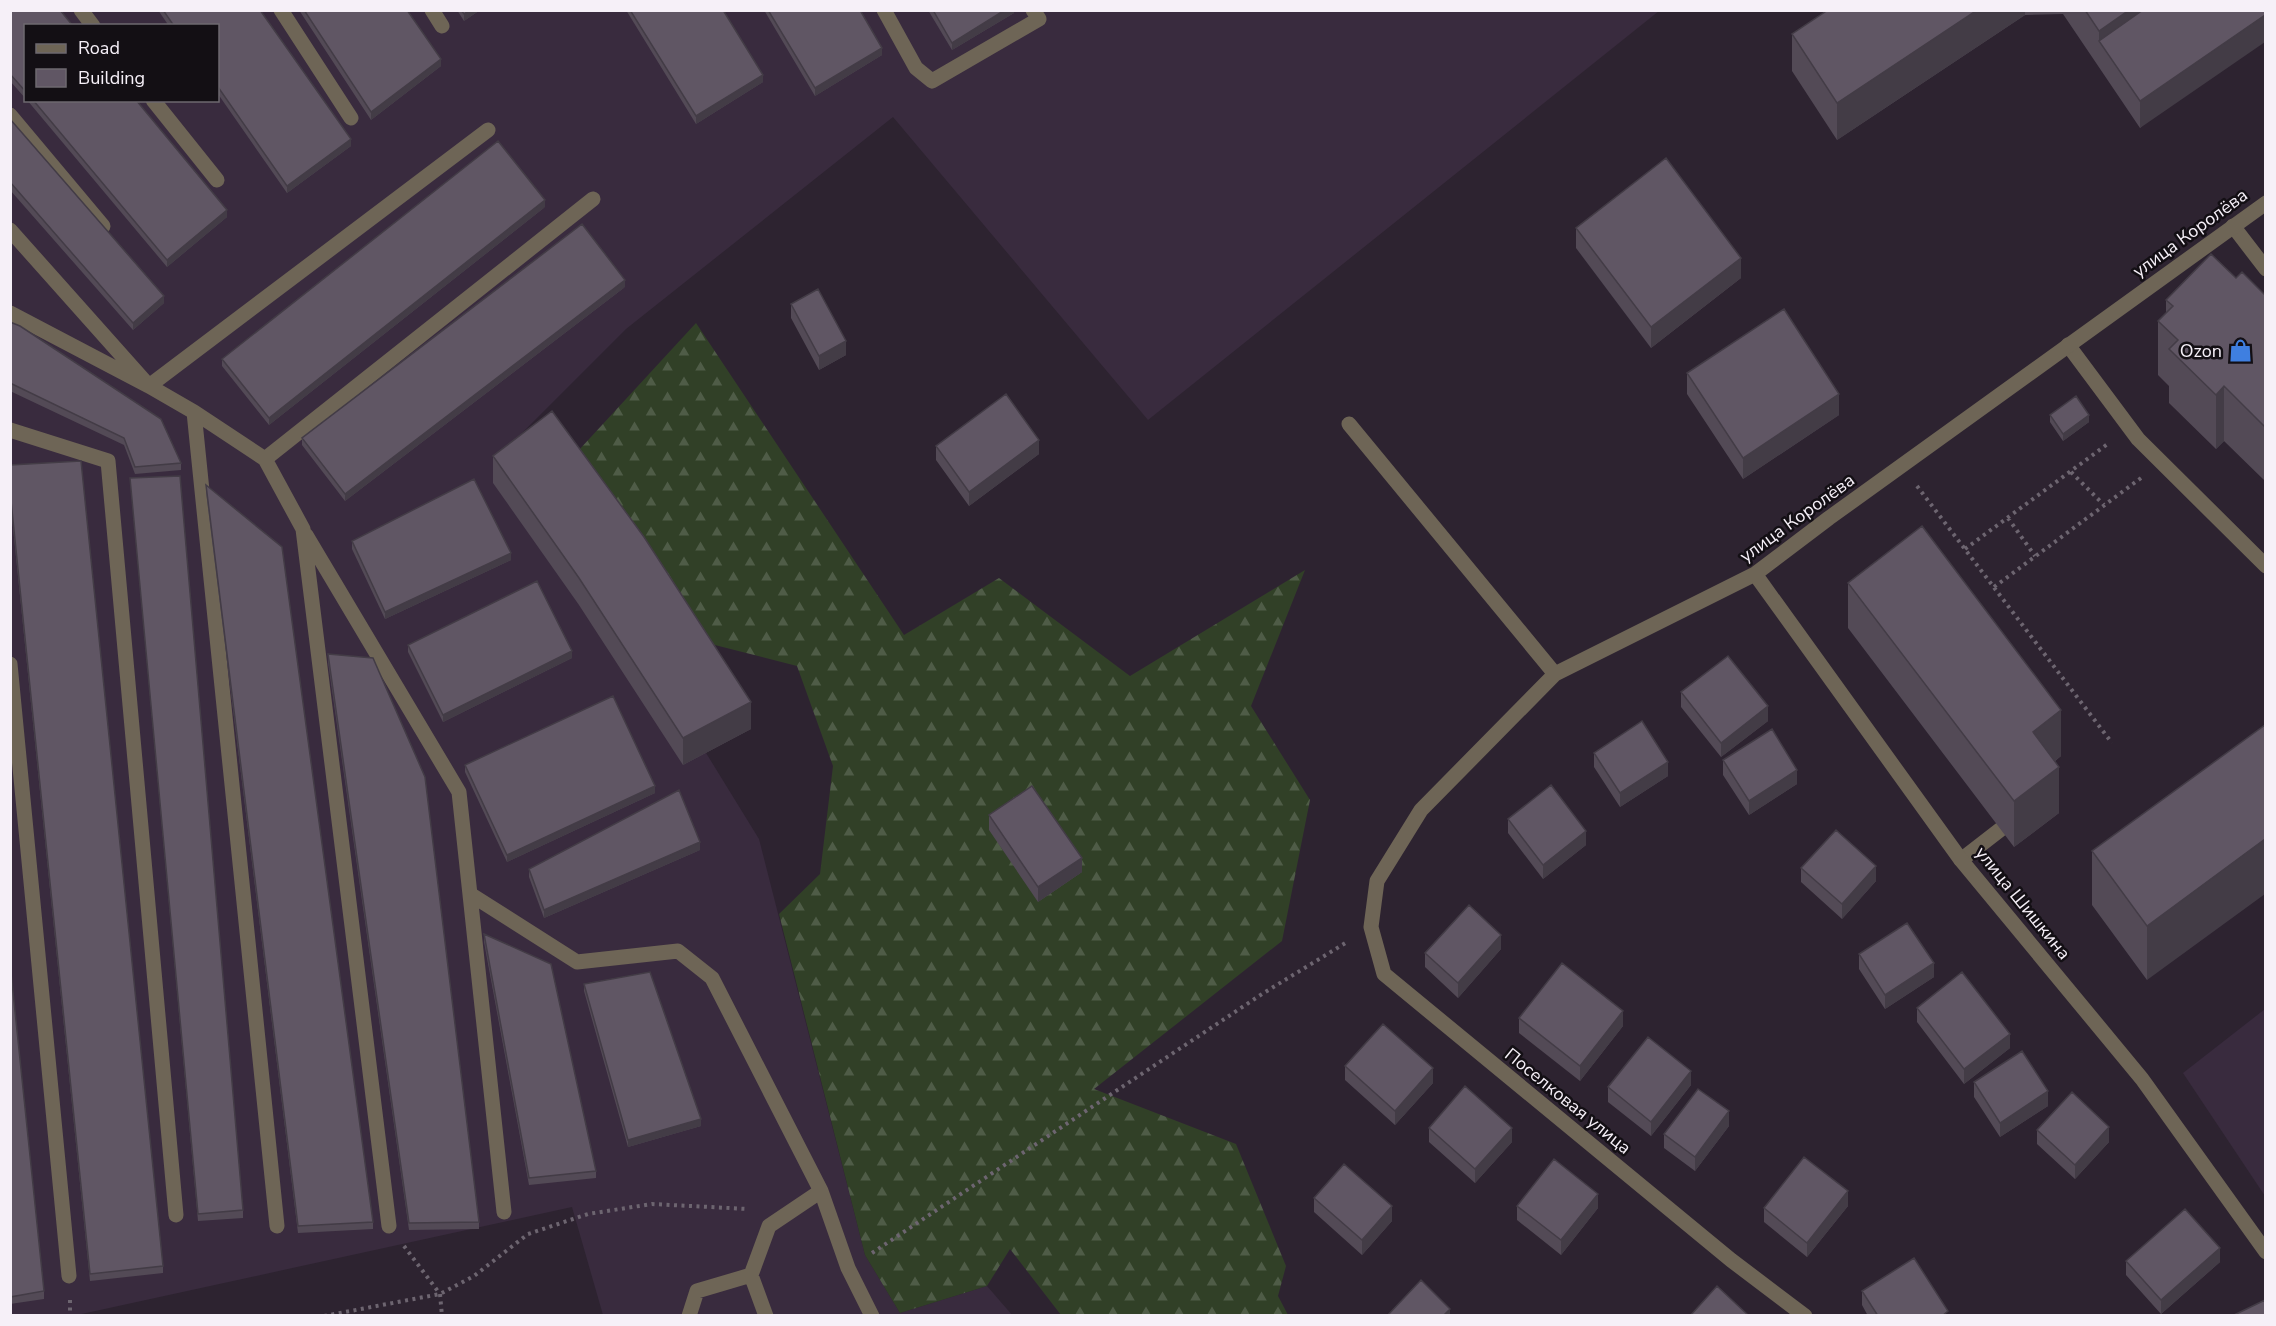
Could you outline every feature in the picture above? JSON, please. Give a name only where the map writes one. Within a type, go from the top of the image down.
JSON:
[{"type":"street","points":[[81,10],[92,24]]},
{"type":"street","points":[[281,10],[351,118]]},
{"type":"street","points":[[432,10],[442,26]]},
{"type":"street","points":[[884,10],[916,68],[932,81],[1039,18],[1033,10]]},
{"type":"street","points":[[155,102],[217,180]]},
{"type":"street","points":[[10,115],[115,239]]},
{"type":"street","points":[[149,386],[488,130]]},
{"type":"street","points":[[265,459],[592,200]]},
{"type":"street","name":"улица Королёва","points":[[1377,881],[1421,810],[1555,674],[1755,574],[2265,203]]},
{"type":"street","points":[[2233,226],[2265,269]]},
{"type":"street","points":[[10,230],[149,386]]},
{"type":"street","points":[[10,313],[149,386],[194,412],[265,459],[303,529],[459,792],[504,1212]]},
{"type":"street","points":[[2068,345],[2129,428],[2265,566]]},
{"type":"street","points":[[194,412],[277,1226]]},
{"type":"street","points":[[1349,424],[1555,674]]},
{"type":"street","points":[[10,430],[108,461],[176,1215]]},
{"type":"street","points":[[303,529],[388,1226]]},
{"type":"street","name":"улица Шишкина","points":[[1755,574],[1961,860],[2142,1079],[2265,1252]]},
{"type":"street","points":[[10,664],[69,1276]]},
{"type":"street","points":[[1961,860],[2001,830]]},
{"type":"street","name":"Поселковая улица","points":[[1377,881],[1371,927],[1384,974],[1731,1260],[1804,1316]]},
{"type":"street","points":[[470,894],[577,962],[678,951],[712,978],[821,1191],[849,1268],[872,1316]]},
{"type":"street","points":[[766,1316],[752,1275],[769,1226],[821,1191]]},
{"type":"street","points":[[689,1316],[698,1291],[752,1275]]},
{"type":"path","points":[[1965,549],[2129,428]]},
{"type":"path","points":[[1994,586],[2161,463]]},
{"type":"path","points":[[2071,472],[2104,505]]},
{"type":"path","points":[[1926,497],[2112,743]]},
{"type":"path","points":[[2008,518],[2036,556]]},
{"type":"path","points":[[849,1268],[1262,994],[1371,927]]},
{"type":"path","points":[[324,1316],[440,1294],[474,1276],[528,1234],[588,1214],[652,1204],[751,1209],[769,1226]]},
{"type":"path","points":[[388,1226],[440,1294],[442,1316]]},
{"type":"shaded area","points":[[10,11],[1659,11],[1148,420],[893,117],[626,329],[514,441],[759,839],[865,1255],[900,1313],[987,1286],[1013,1316],[603,1315],[572,1207],[77,1315],[11,1315]]},
{"type":"shaded area","points":[[2265,1009],[2265,1196],[2183,1073]]},
{"type":"green space","points":[[696,323],[904,635],[999,578],[1130,676],[1305,570],[1251,706],[1310,800],[1282,941],[1094,1089],[1236,1144],[1286,1266],[1278,1296],[1288,1315],[1061,1315],[1010,1249],[987,1286],[900,1313],[865,1255],[779,914],[820,874],[833,766],[797,666],[707,643],[555,476]]},
{"type":"building","points":[[10,10],[60,10],[71,24],[24,24],[24,90],[10,74]]},
{"type":"building","points":[[163,10],[260,10],[351,139],[287,186],[219,88],[219,24],[173,24]]},
{"type":"building","points":[[304,10],[407,10],[441,59],[371,112]]},
{"type":"building","points":[[630,10],[723,10],[763,75],[696,116]]},
{"type":"building","points":[[768,10],[860,10],[882,48],[815,88]]},
{"type":"building","points":[[933,10],[1005,10],[952,43]]},
{"type":"building","points":[[1828,10],[1977,10],[1837,103],[1792,34]]},
{"type":"building","points":[[2085,10],[2129,10],[2099,31]]},
{"type":"building","points":[[2143,10],[2265,10],[2265,15],[2140,101],[2099,41]]},
{"type":"building","points":[[35,102],[138,102],[227,210],[167,260]]},
{"type":"building","points":[[10,119],[164,296],[133,323],[10,182]]},
{"type":"building","points":[[498,141],[545,200],[269,418],[222,359]]},
{"type":"building","points":[[1666,158],[1741,258],[1651,327],[1576,228]]},
{"type":"building","points":[[582,224],[625,280],[345,494],[302,438]]},
{"type":"building","points":[[2211,254],[2236,278],[2242,272],[2265,295],[2265,427],[2224,386],[2216,395],[2169,349],[2178,340],[2158,321],[2173,306],[2166,300]]},
{"type":"building","points":[[818,289],[846,341],[819,356],[791,304]]},
{"type":"building","points":[[1784,309],[1839,394],[1743,458],[1687,373]]},
{"type":"building","points":[[10,322],[20,326],[161,419],[181,463],[135,467],[124,438],[10,383]]},
{"type":"building","points":[[1006,394],[1039,440],[969,492],[936,446]]},
{"type":"building","points":[[2076,396],[2089,415],[2063,434],[2050,415]]},
{"type":"building","points":[[552,411],[644,537],[751,702],[683,738],[579,578],[493,456]]},
{"type":"building","points":[[81,461],[163,1266],[90,1274],[10,491],[10,465]]},
{"type":"building","points":[[180,476],[243,1210],[198,1214],[130,478]]},
{"type":"building","points":[[474,479],[511,553],[385,612],[352,541]]},
{"type":"building","points":[[206,485],[282,547],[373,1222],[298,1226]]},
{"type":"building","points":[[1922,526],[2061,710],[2033,732],[2059,767],[2014,801],[1848,583]]},
{"type":"building","points":[[537,581],[572,651],[443,715],[408,645]]},
{"type":"building","points":[[328,654],[373,658],[425,777],[479,1222],[409,1223]]},
{"type":"building","points":[[1728,656],[1768,706],[1721,743],[1681,692]]},
{"type":"building","points":[[613,696],[655,786],[507,855],[465,765]]},
{"type":"building","points":[[1642,721],[1668,762],[1620,793],[1594,753]]},
{"type":"building","points":[[2265,725],[2265,839],[2147,926],[2092,851]]},
{"type":"building","points":[[1772,729],[1797,770],[1749,801],[1723,760]]},
{"type":"building","points":[[1551,785],[1586,831],[1543,865],[1508,819]]},
{"type":"building","points":[[1032,786],[1082,858],[1038,887],[989,815]]},
{"type":"building","points":[[679,790],[700,842],[544,910],[529,869]]},
{"type":"building","points":[[1836,830],[1876,866],[1842,904],[1801,868]]},
{"type":"building","points":[[1469,905],[1501,935],[1458,983],[1425,953]]},
{"type":"building","points":[[1907,923],[1934,963],[1885,995],[1859,954]]},
{"type":"building","points":[[484,934],[551,964],[596,1171],[529,1178]]},
{"type":"building","points":[[10,963],[44,1291],[10,1297]]},
{"type":"building","points":[[1562,963],[1623,1011],[1580,1066],[1519,1018]]},
{"type":"building","points":[[650,972],[701,1119],[628,1140],[584,984]]},
{"type":"building","points":[[1962,972],[2010,1034],[1964,1069],[1917,1008]]},
{"type":"building","points":[[1383,1024],[1433,1068],[1395,1111],[1345,1066]]},
{"type":"building","points":[[1648,1037],[1691,1071],[1651,1122],[1608,1087]]},
{"type":"building","points":[[2022,1051],[2048,1091],[2000,1123],[1974,1082]]},
{"type":"building","points":[[1465,1086],[1512,1128],[1475,1169],[1429,1128]]},
{"type":"building","points":[[1698,1089],[1729,1111],[1695,1157],[1664,1134]]},
{"type":"building","points":[[2072,1092],[2109,1127],[2075,1165],[2037,1130]]},
{"type":"building","points":[[1804,1157],[1848,1191],[1807,1243],[1764,1208]]},
{"type":"building","points":[[1554,1159],[1598,1194],[1561,1240],[1517,1206]]},
{"type":"building","points":[[1344,1164],[1392,1206],[1362,1240],[1314,1198]]},
{"type":"building","points":[[2185,1209],[2220,1248],[2161,1300],[2126,1261]]},
{"type":"building","points":[[1914,1258],[1948,1311],[1942,1316],[1878,1316],[1862,1291]]},
{"type":"building","points":[[1421,1280],[1450,1309],[1443,1316],[1387,1316]]},
{"type":"building","points":[[1717,1286],[1749,1316],[1690,1316]]},
{"type":"building","points":[[2265,1300],[2265,1316],[2232,1316]]},
{"type":"place","name":"Ozon","points":[[2240,351]]}]
